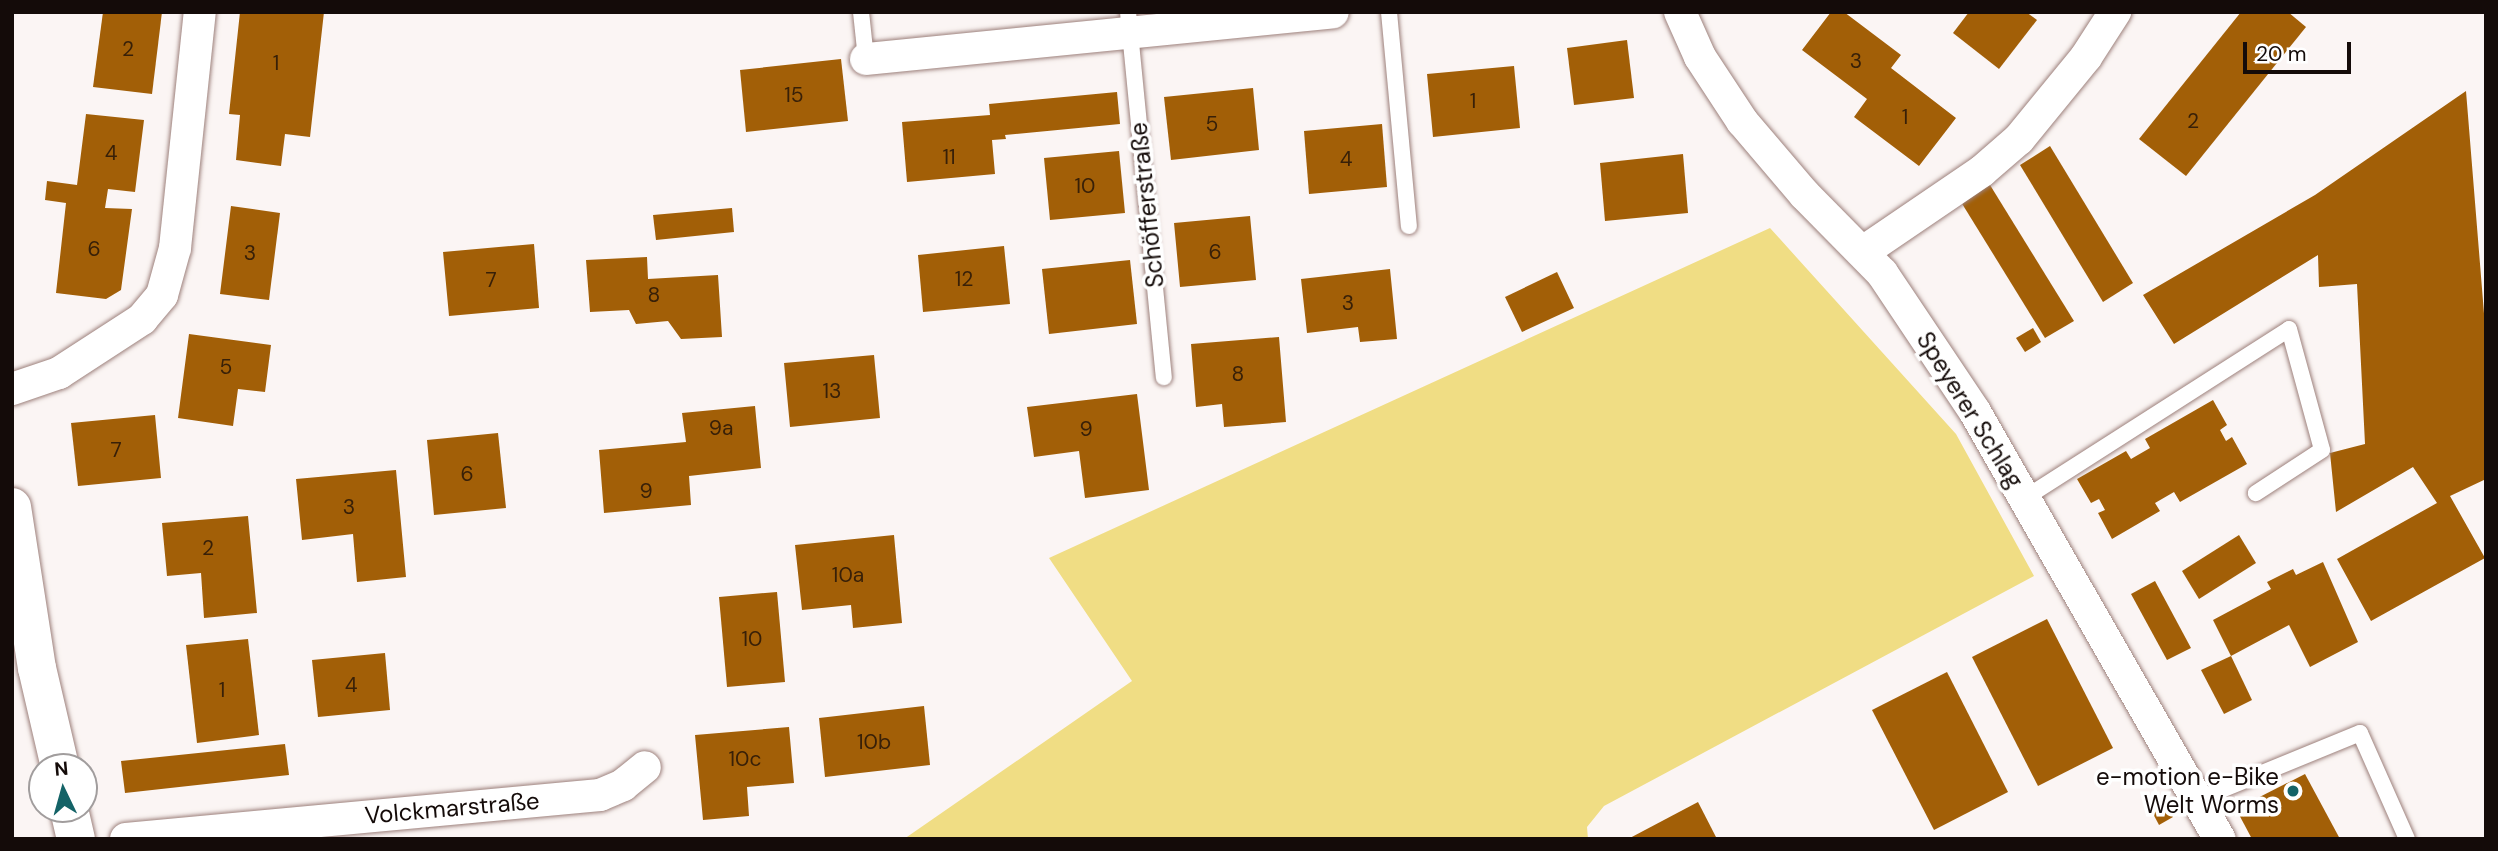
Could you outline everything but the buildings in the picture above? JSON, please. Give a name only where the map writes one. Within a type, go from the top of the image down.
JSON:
[{"type":"street","points":[[12,389],[59,373],[142,319],[162,295],[174,248],[200,12]]},
{"type":"street","points":[[866,59],[1129,23],[1333,12]]},
{"type":"street","name":"Speyerer Schlag","points":[[1680,12],[1700,57],[1742,121],[1805,195],[1882,273],[1975,412],[2220,839]]},
{"type":"street","points":[[1863,252],[1982,171],[2018,139],[2077,68],[2115,12]]},
{"type":"street","points":[[12,507],[37,668],[57,753]]},
{"type":"street","name":"Volckmarstraße","points":[[126,839],[600,795],[623,785],[645,767]]},
{"type":"lane","points":[[861,12],[866,59]]},
{"type":"lane","points":[[1389,12],[1409,226]]},
{"type":"lane","name":"Schöfferstraße","points":[[1129,23],[1164,377]]},
{"type":"lane","points":[[2025,498],[2289,329],[2322,450],[2256,493]]},
{"type":"lane","points":[[2199,799],[2360,733],[2407,839]]},
{"type":"shaded area","points":[[1770,228],[1956,434],[2034,576],[1604,806],[1587,827],[1588,839],[904,839],[1132,681],[1049,558]]},
{"type":"place","name":"e-motion e-Bike Welt Worms","points":[[2293,791]]}]
